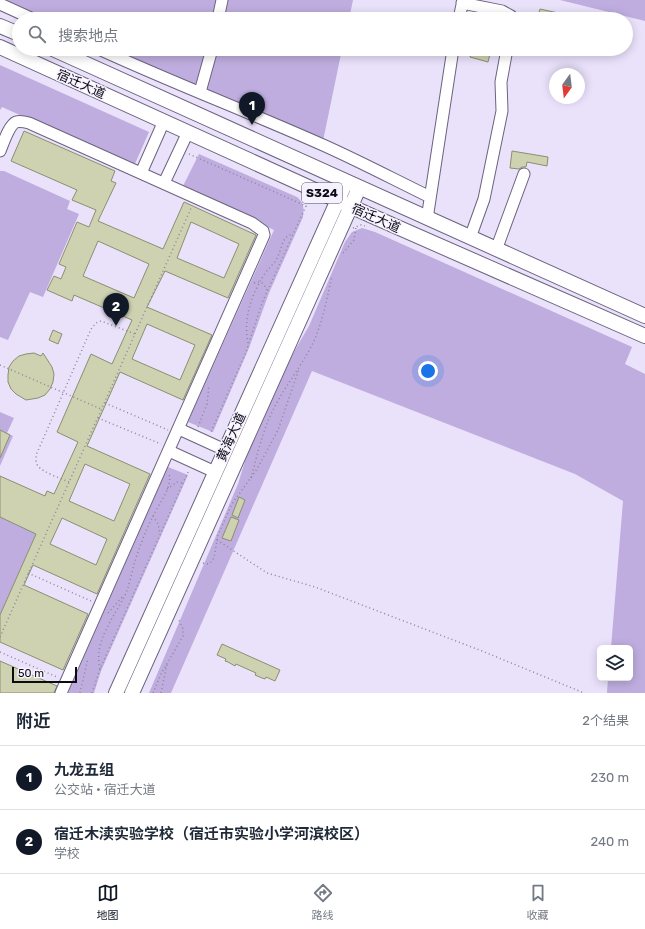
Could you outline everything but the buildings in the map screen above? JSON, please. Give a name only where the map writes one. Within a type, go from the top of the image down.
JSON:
[{"type":"main road","points":[[0,26],[12,31]]},
{"type":"main road","name":"宿迁大道","points":[[0,47],[12,52]]},
{"type":"main road","name":"宿迁大道","points":[[20,56],[350,206],[645,336]]},
{"type":"main road","name":"宿迁大道","points":[[68,56],[645,316]]},
{"type":"main road","name":"黄海大道","points":[[116,693],[346,182]]},
{"type":"main road","name":"黄海大道","points":[[132,693],[359,188]]},
{"type":"street","points":[[219,12],[222,0]]},
{"type":"street","points":[[460,12],[462,1],[504,12]]},
{"type":"street","points":[[0,4],[18,12]]},
{"type":"street","points":[[115,56],[325,146],[430,197]]},
{"type":"street","points":[[200,92],[210,56]]},
{"type":"street","points":[[427,219],[452,56]]},
{"type":"street","points":[[470,238],[484,199],[502,112],[501,82],[507,56]]},
{"type":"street","points":[[141,173],[164,121]]},
{"type":"street","points":[[0,151],[11,127],[16,122],[29,123],[252,223],[263,230],[264,235],[162,466],[104,610],[61,693]]},
{"type":"street","points":[[164,183],[188,132]]},
{"type":"street","points":[[496,250],[524,174]]},
{"type":"street","points":[[178,432],[194,436],[225,450]]},
{"type":"street","points":[[170,450],[215,472]]},
{"type":"path","points":[[0,637],[196,198]]},
{"type":"path","points":[[352,228],[360,225],[366,226]]},
{"type":"path","points":[[342,254],[354,240],[356,227]]},
{"type":"path","points":[[248,344],[246,325],[255,291],[265,273],[275,262],[284,240],[289,235],[293,234]]},
{"type":"path","points":[[200,562],[208,564],[214,558],[217,540],[232,504],[251,478],[278,430],[301,365],[319,329],[333,274]]},
{"type":"path","points":[[251,285],[255,282],[263,283],[268,291]]},
{"type":"path","points":[[69,482],[42,470],[37,466],[36,460],[39,446],[91,329],[96,323],[101,321],[135,334]]},
{"type":"path","points":[[0,365],[101,409]]},
{"type":"path","points":[[251,478],[272,413],[283,392],[301,365]]},
{"type":"path","points":[[194,436],[205,412],[209,384]]},
{"type":"path","points":[[104,403],[178,432]]},
{"type":"path","points":[[98,417],[170,450]]},
{"type":"path","points":[[100,669],[98,659],[101,641],[126,592],[140,545],[167,489],[170,479],[169,475],[162,466]]},
{"type":"path","points":[[167,489],[177,482],[183,483]]},
{"type":"path","points":[[153,516],[158,524],[160,534]]},
{"type":"path","points":[[217,540],[267,573],[315,586],[584,693]]},
{"type":"path","points":[[28,574],[104,610],[126,592]]},
{"type":"path","points":[[153,693],[160,674],[181,640],[184,632],[177,617]]},
{"type":"path","points":[[0,652],[66,681]]},
{"type":"path","points":[[80,693],[89,654]]},
{"type":"path","points":[[161,693],[168,661]]},
{"type":"shaded area","points":[[0,0],[353,0],[350,12],[23,12]]},
{"type":"shaded area","points":[[560,0],[645,0],[645,21],[633,18],[633,12],[609,12]]},
{"type":"shaded area","points":[[123,56],[341,56],[323,141]]},
{"type":"shaded area","points":[[0,65],[149,132],[134,166],[2,107],[0,110]]},
{"type":"shaded area","points":[[199,154],[297,197],[301,201],[303,208],[303,217],[269,293],[249,348],[213,432],[188,422],[274,230],[182,188]]},
{"type":"shaded area","points":[[0,171],[4,171],[70,201],[67,209],[79,214],[43,297],[30,292],[8,340],[0,337]]},
{"type":"shaded area","points":[[362,228],[375,232],[632,347],[625,364],[645,374],[645,693],[607,693],[608,681],[633,681],[633,645],[611,645],[623,501],[575,474],[312,371],[171,693],[149,693],[238,484],[246,458],[280,380],[309,326],[345,242],[352,232]]},
{"type":"shaded area","points":[[0,412],[14,418],[7,433],[13,436],[0,466]]},
{"type":"shaded area","points":[[168,467],[188,475],[101,671],[94,693],[68,693]]},
{"type":"shaded area","points":[[0,476],[44,496],[47,491],[54,494],[0,618]]},
{"type":"place","name":"九龙五组","points":[[252,125]]},
{"type":"place","name":"宿迁木渎实验学校（宿迁市实验小学河滨校区）","points":[[116,326]]}]
